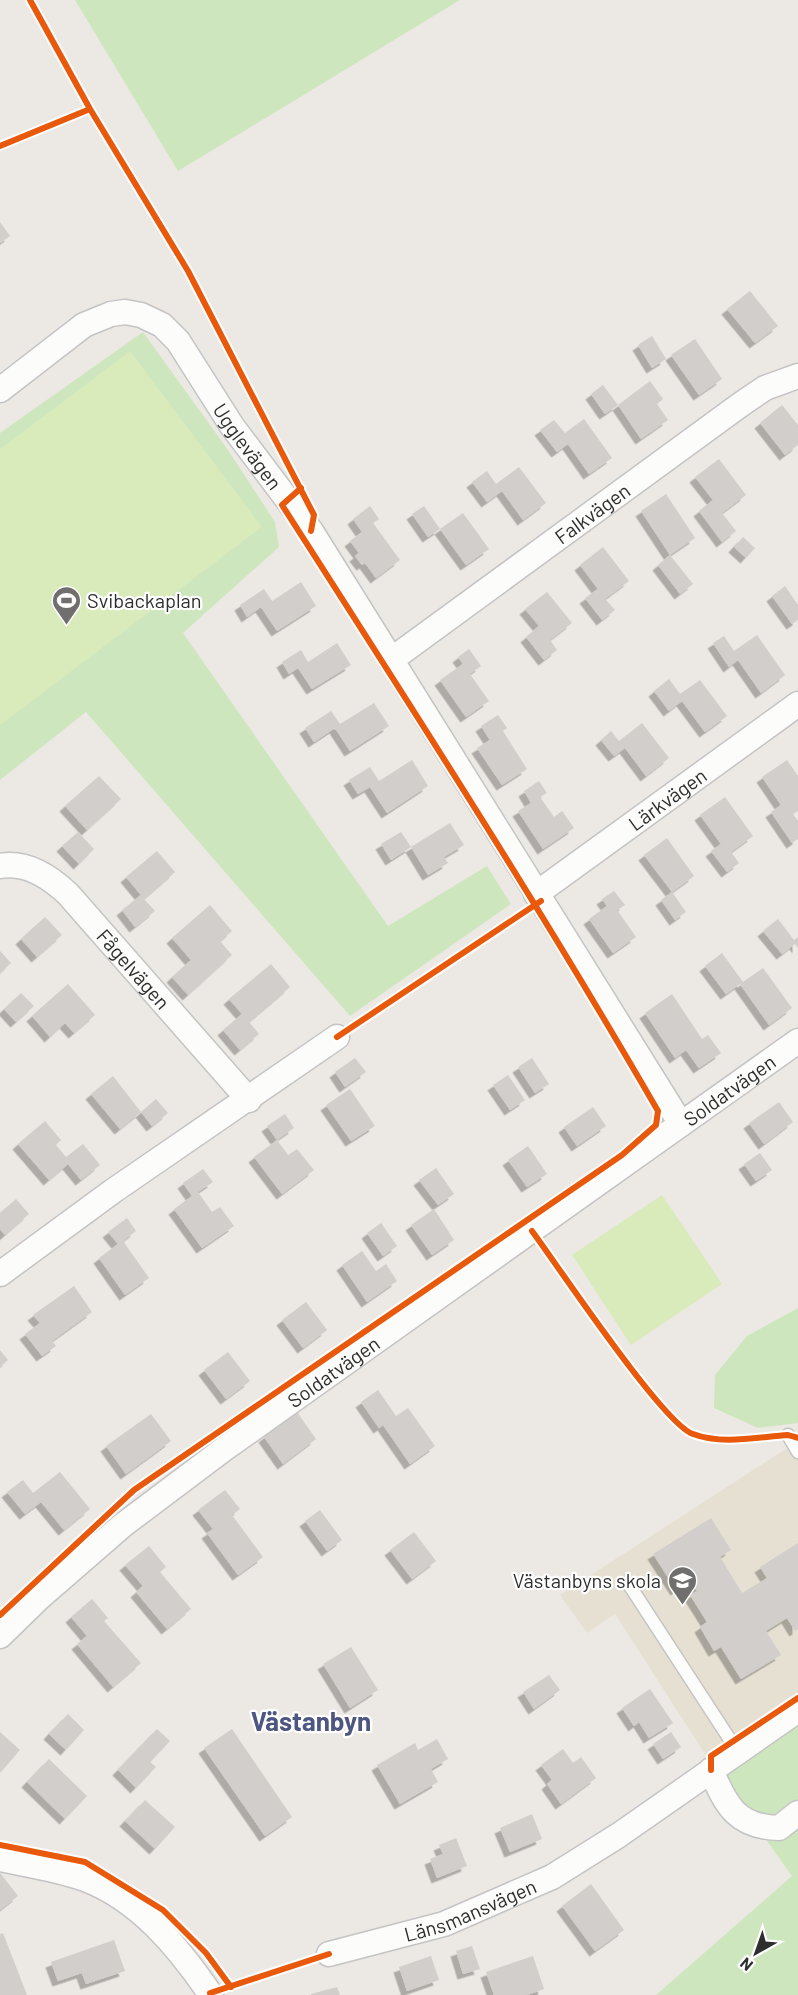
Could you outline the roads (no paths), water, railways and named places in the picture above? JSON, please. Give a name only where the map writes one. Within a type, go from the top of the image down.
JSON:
[{"type":"street","name":"Ugglevägen","points":[[0,390],[84,326],[98,319],[125,312],[141,315],[162,325],[178,341],[232,426],[311,531],[681,1124]]},
{"type":"street","name":"Falkvägen","points":[[391,660],[740,405],[765,388],[798,376]]},
{"type":"street","name":"Lärkvägen","points":[[536,894],[798,704]]},
{"type":"street","name":"Fågelvägen","points":[[0,866],[12,864],[50,877],[68,894],[249,1100]]},
{"type":"street","points":[[0,1274],[113,1191],[249,1100],[337,1037]]},
{"type":"street","name":"Soldatvägen","points":[[0,1636],[39,1598],[123,1525],[224,1449],[798,1041]]},
{"type":"street","name":"Länsmansvägen","points":[[329,1954],[444,1924],[552,1877],[798,1710]]},
{"type":"street","points":[[711,1770],[723,1798],[741,1820],[761,1828],[779,1828],[798,1813]]},
{"type":"street","points":[[0,1859],[60,1871],[114,1893],[162,1932],[186,1958],[208,1994]]},
{"type":"lane","points":[[788,1435],[798,1452]]},
{"type":"lane","points":[[628,1583],[738,1752]]},
{"type":"place","name":"Svibackaplan","points":[[66,626]]},
{"type":"place","name":"Västanbyns skola","points":[[682,1606]]},
{"type":"district","name":"Västanbyn","points":[[311,1720]]}]
